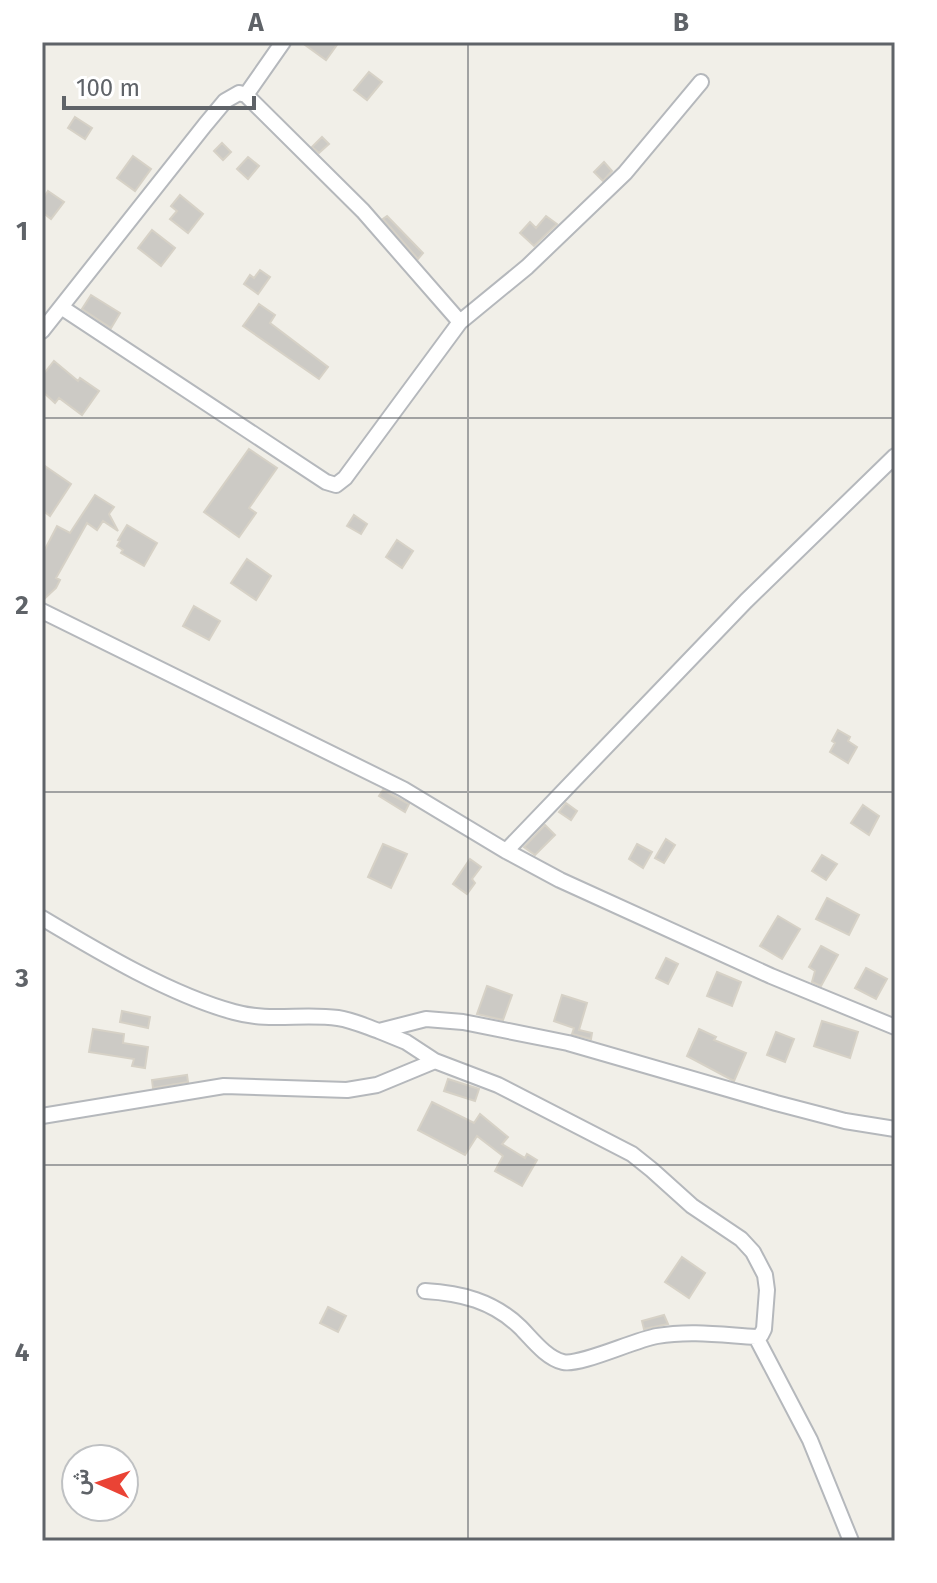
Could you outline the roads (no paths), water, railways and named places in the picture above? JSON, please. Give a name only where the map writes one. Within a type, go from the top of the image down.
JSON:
[{"type":"street","points":[[246,95],[283,42]]},
{"type":"street","points":[[61,307],[326,482],[336,485],[354,466],[460,322],[527,267],[625,173],[701,82]]},
{"type":"street","points":[[42,331],[225,101],[239,93],[246,95],[363,211],[460,322]]},
{"type":"street","points":[[506,851],[746,601],[895,456]]},
{"type":"street","points":[[42,611],[403,789],[560,880],[771,976],[895,1027]]},
{"type":"street","points":[[42,918],[116,960],[188,995],[234,1012],[281,1019],[336,1017],[406,1042],[435,1061],[498,1085],[632,1154],[692,1206],[741,1239],[753,1252],[765,1275],[767,1290],[764,1329],[756,1337],[686,1333],[656,1336],[618,1346],[582,1361],[562,1362],[490,1305],[450,1293],[425,1291]]},
{"type":"street","points":[[379,1031],[426,1019],[463,1022],[568,1043],[776,1103],[845,1121],[895,1129]]},
{"type":"street","points":[[42,1116],[224,1086],[347,1090],[377,1085],[435,1061]]},
{"type":"street","points":[[756,1337],[810,1440],[851,1541]]}]
